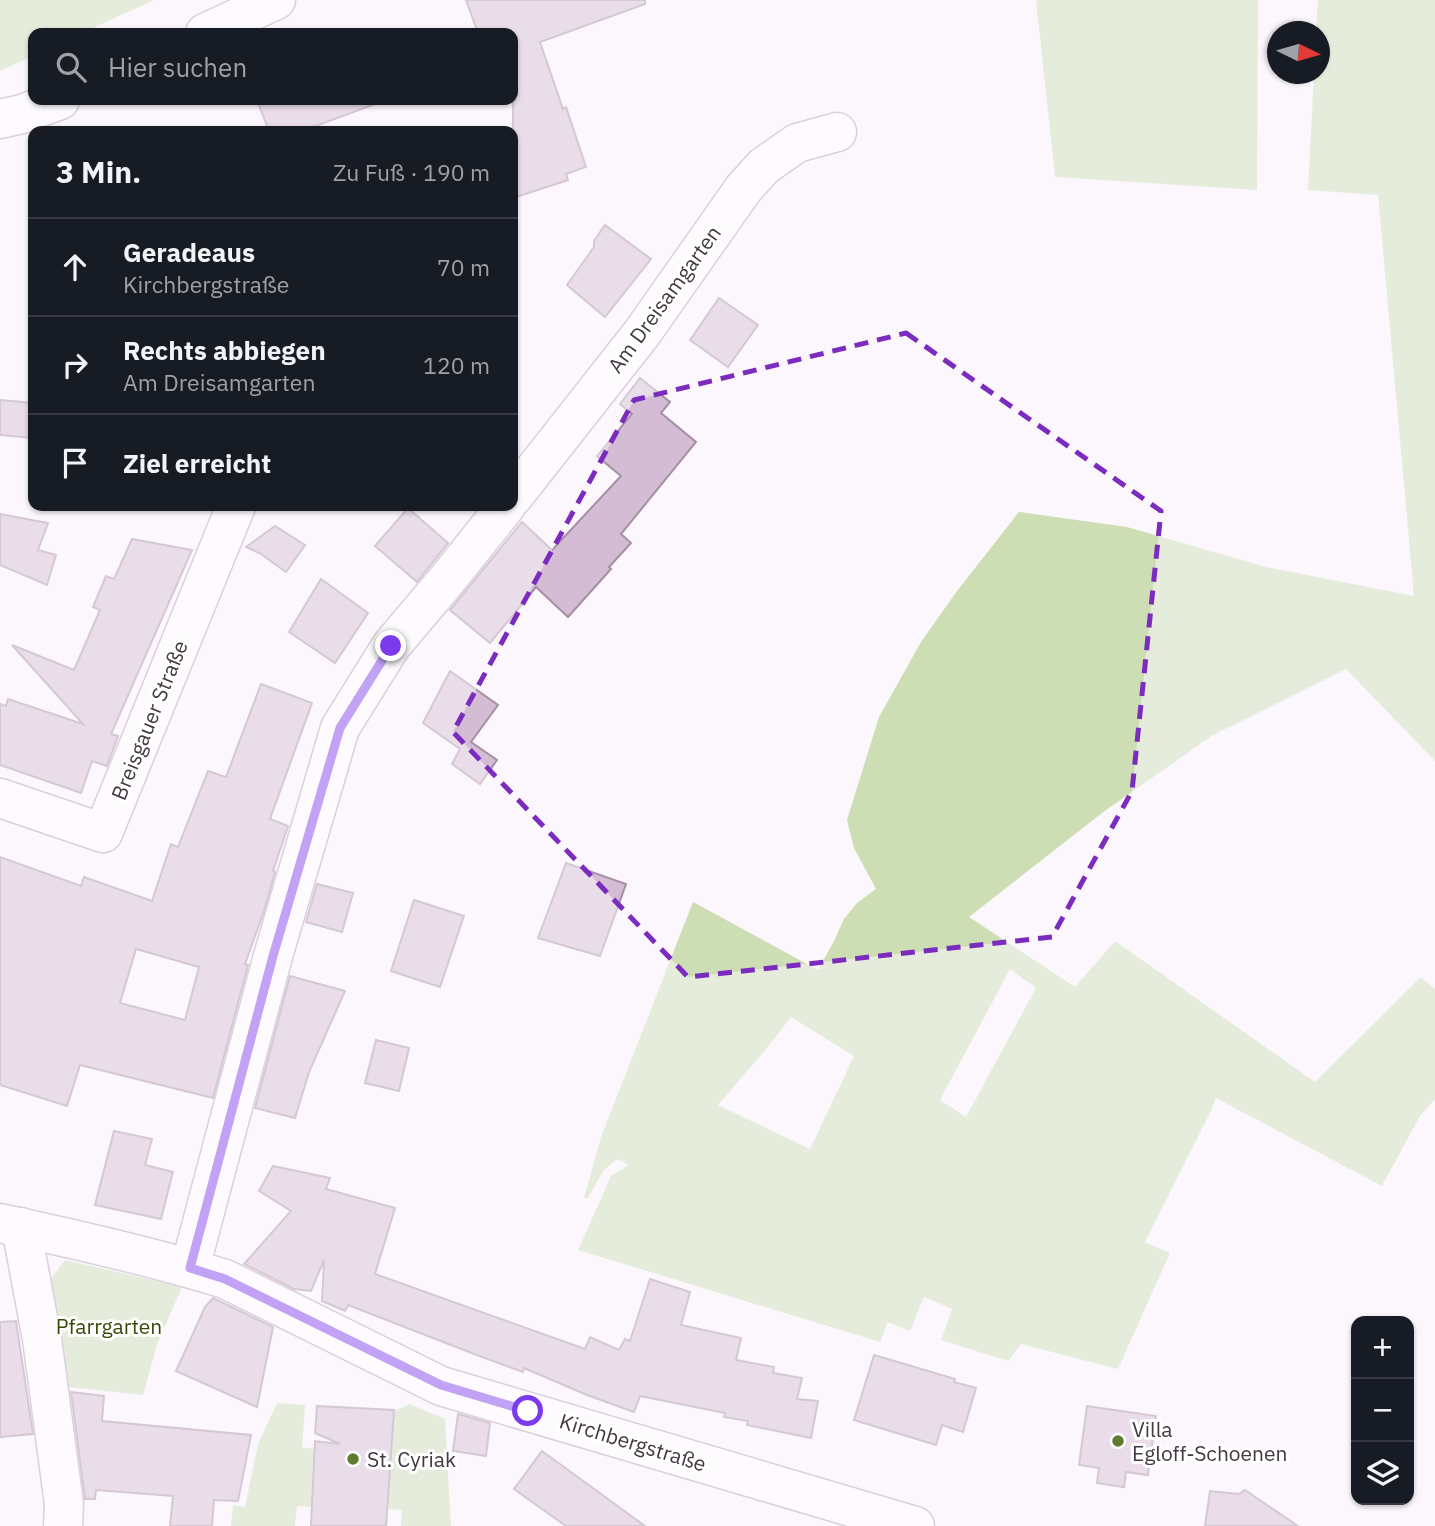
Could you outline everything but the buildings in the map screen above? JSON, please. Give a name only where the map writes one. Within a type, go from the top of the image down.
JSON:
[{"type":"street","points":[[216,28],[276,0]]},
{"type":"street","points":[[0,119],[46,105]]},
{"type":"street","name":"Am Dreisamgarten","points":[[518,491],[642,333],[744,188],[764,166],[797,143],[837,132]]},
{"type":"street","name":"Breisgauer Straße","points":[[0,798],[103,833],[234,511]]},
{"type":"street","points":[[190,1268],[273,956],[340,728],[391,646],[502,511]]},
{"type":"street","points":[[10,1225],[42,1339],[64,1504],[63,1526]]},
{"type":"street","name":"Kirchbergstraße","points":[[10,1225],[190,1268],[225,1279],[441,1385],[859,1518],[915,1526]]},
{"type":"highlighted area","points":[[906,333],[1161,511],[1132,791],[1052,937],[688,977],[453,732],[634,400]]},
{"type":"green space","points":[[0,0],[154,0],[93,28],[28,28],[28,58],[0,71]]},
{"type":"green space","points":[[1036,0],[1258,0],[1257,190],[1055,177]]},
{"type":"green space","points":[[1318,0],[1435,0],[1435,761],[1346,669],[1213,735],[1102,813],[969,917],[1075,987],[1115,941],[1315,1082],[1421,977],[1435,989],[1435,1099],[1420,1116],[1382,1186],[1216,1098],[1145,1242],[1170,1253],[1118,1369],[1021,1344],[1008,1361],[941,1340],[952,1309],[924,1297],[910,1331],[888,1322],[880,1342],[578,1250],[611,1176],[629,1165],[617,1159],[603,1171],[588,1198],[584,1198],[601,1137],[693,902],[818,970],[844,919],[857,903],[876,889],[854,848],[847,820],[879,717],[921,642],[1019,512],[1127,527],[1266,567],[1414,596],[1378,195],[1308,190],[1313,84],[1330,84],[1330,21],[1317,21]],"holes":[[[1010,969],[1036,988],[966,1117],[940,1100]],[[791,1017],[854,1056],[810,1149],[718,1105]]]},
{"type":"green space","name":"Pfarrgarten","points":[[65,1260],[182,1287],[157,1345],[143,1395],[68,1387],[49,1281]]},
{"type":"green space","points":[[277,1403],[305,1405],[302,1447],[314,1449],[312,1507],[297,1506],[295,1526],[231,1526],[233,1505],[245,1507],[258,1444]]},
{"type":"green space","points":[[410,1404],[445,1419],[451,1526],[401,1526],[402,1510],[388,1509],[394,1411]]},
{"type":"place","name":"Villa Egloff-Schoenen","points":[[1118,1441]]},
{"type":"place","name":"St. Cyriak","points":[[353,1459]]},
{"type":"route","points":[[391,646],[340,728],[273,956],[190,1268],[225,1279],[441,1385],[528,1411]]}]
